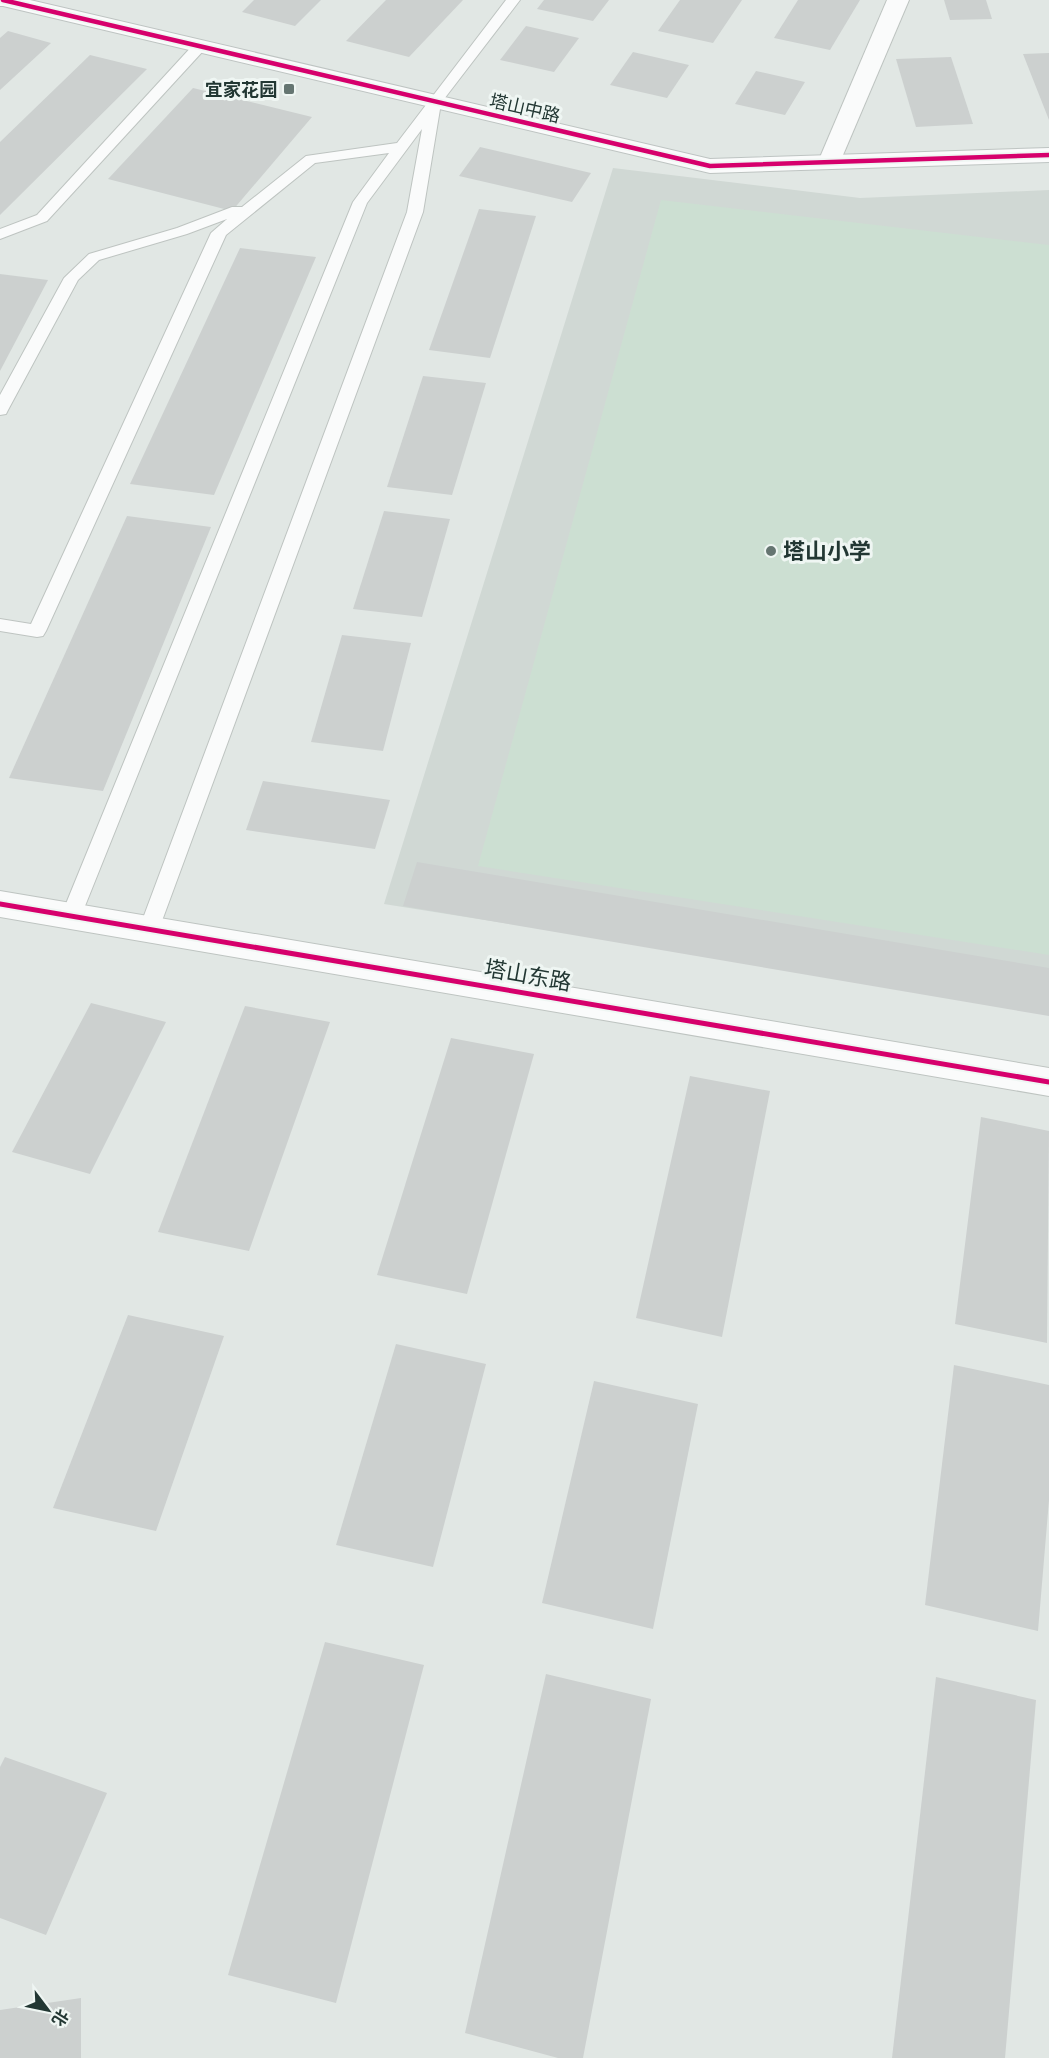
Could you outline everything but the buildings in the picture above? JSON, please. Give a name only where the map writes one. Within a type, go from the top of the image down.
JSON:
[{"type":"street","name":"塔山中路","points":[[3,0],[710,166],[1049,156]]},
{"type":"street","points":[[829,162],[898,0]]},
{"type":"street","name":"塔山东路","points":[[0,904],[1049,1082]]},
{"type":"lane","points":[[71,916],[360,202],[513,0]]},
{"type":"lane","points":[[0,234],[42,218],[199,47]]},
{"type":"lane","points":[[149,929],[415,212],[434,103]]},
{"type":"lane","points":[[0,625],[37,631],[219,233],[311,159],[400,147]]},
{"type":"lane","points":[[0,410],[72,278],[94,257],[182,231],[257,203]]},
{"type":"shaded area","name":"塔山小学","points":[[613,168],[860,198],[1049,190],[1049,1009],[384,904]]},
{"type":"green space","name":"塔山小学","points":[[661,200],[1049,245],[1049,955],[478,866]]},
{"type":"cycle path","points":[[3,0],[710,166],[1049,155]]},
{"type":"cycle path","points":[[0,904],[1049,1082]]},
{"type":"place","name":"宜家花园","points":[[289,89]]},
{"type":"place","name":"塔山小学","points":[[771,551]]}]
